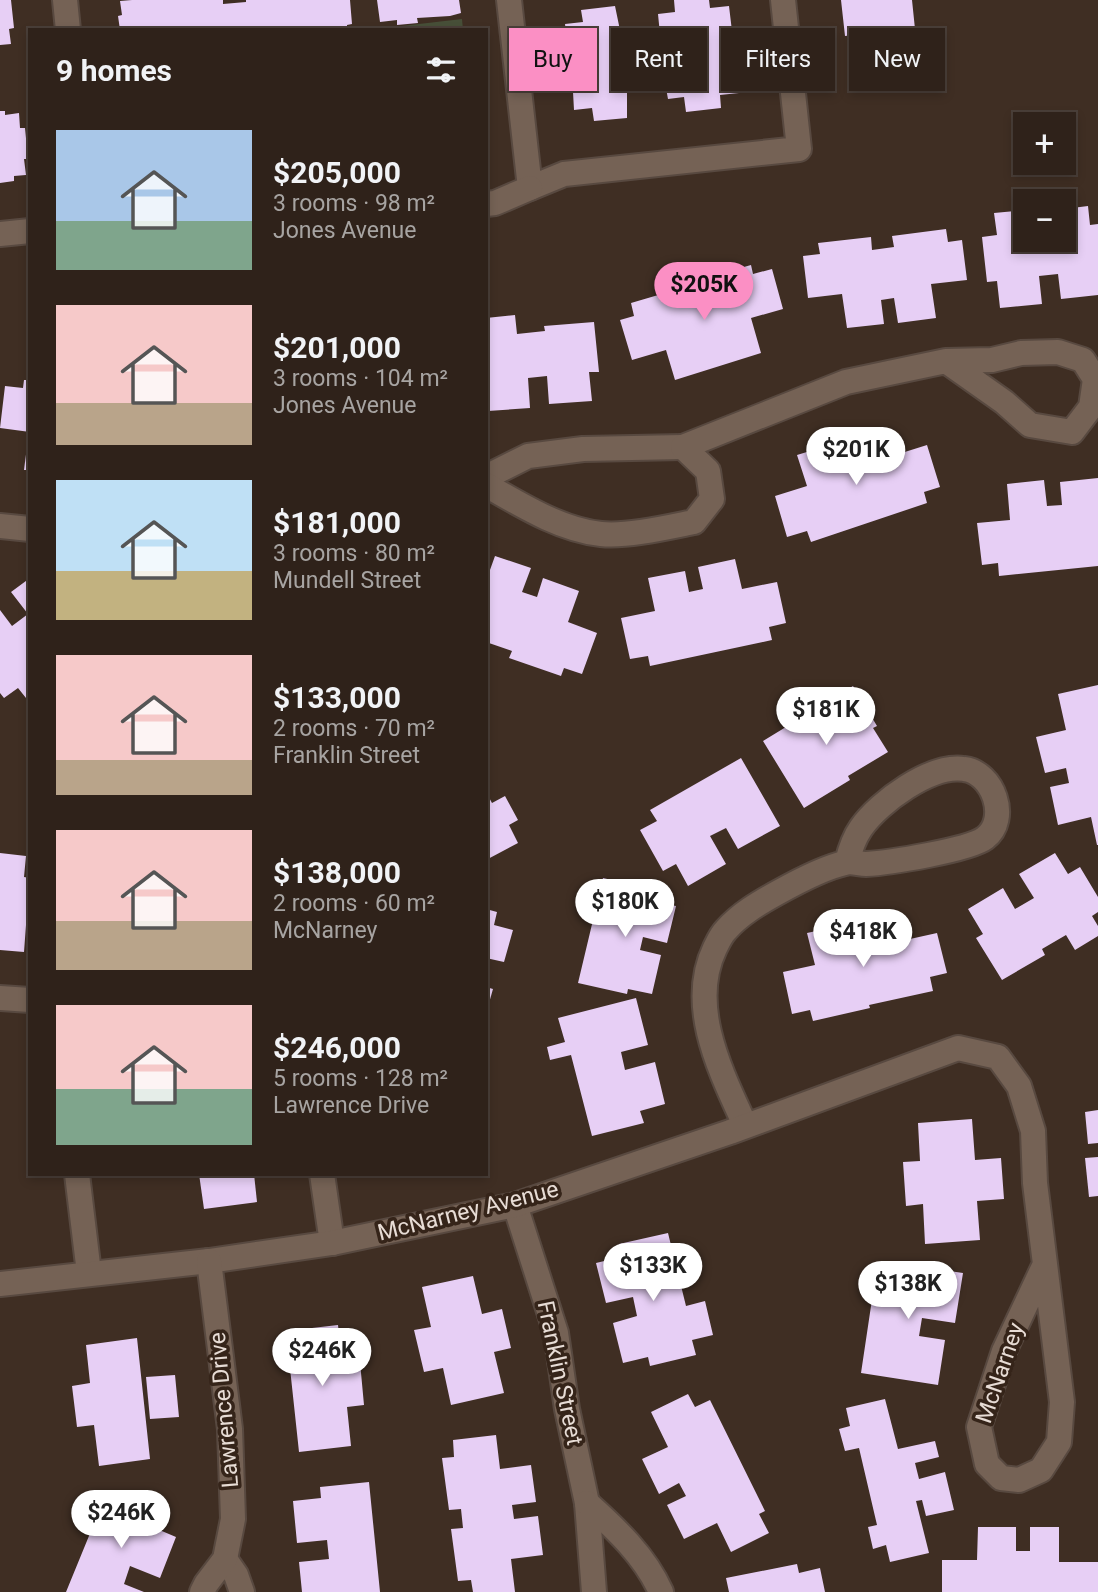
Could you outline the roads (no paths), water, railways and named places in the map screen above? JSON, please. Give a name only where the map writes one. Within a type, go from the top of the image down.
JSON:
[{"type":"street","points":[[65,0],[68,28]]},
{"type":"street","points":[[509,0],[530,188]]},
{"type":"street","points":[[488,204],[564,174],[799,149],[783,0]]},
{"type":"street","points":[[0,234],[28,231]]},
{"type":"street","points":[[488,476],[528,456],[583,449],[683,447],[846,382],[946,361],[992,360],[1021,353],[1058,352],[1083,360],[1095,379],[1091,407],[1072,432],[1030,425],[1004,402],[946,361]]},
{"type":"street","points":[[488,486],[550,520],[602,535],[694,522],[712,499],[708,471],[683,447]]},
{"type":"street","points":[[745,1125],[709,1035],[704,989],[711,957],[724,931],[756,904],[847,862],[867,864],[952,851],[983,840],[992,832],[998,814],[996,800],[979,774],[965,769],[947,769],[923,778],[889,800],[861,828],[847,862]]},
{"type":"street","points":[[0,998],[28,1000]]},
{"type":"street","name":"McNarney Avenue","points":[[0,1284],[209,1261],[332,1244],[515,1205],[958,1048],[998,1058]]},
{"type":"street","name":"McNarney","points":[[998,1058],[1019,1086],[1033,1131],[1035,1183],[1045,1264],[1062,1402],[1059,1442],[1041,1470],[1019,1480],[1001,1478],[987,1464],[979,1427],[1004,1350],[1045,1264]]},
{"type":"street","points":[[77,1176],[89,1273]]},
{"type":"street","points":[[322,1176],[332,1244]]},
{"type":"street","name":"Franklin Street","points":[[515,1205],[556,1333],[567,1409],[587,1503],[594,1592]]},
{"type":"street","name":"Lawrence Drive","points":[[202,1592],[225,1559],[233,1519],[230,1429],[209,1261]]},
{"type":"street","points":[[587,1503],[615,1528],[653,1574],[661,1592]]},
{"type":"street","points":[[225,1559],[236,1575],[242,1592]]}]
